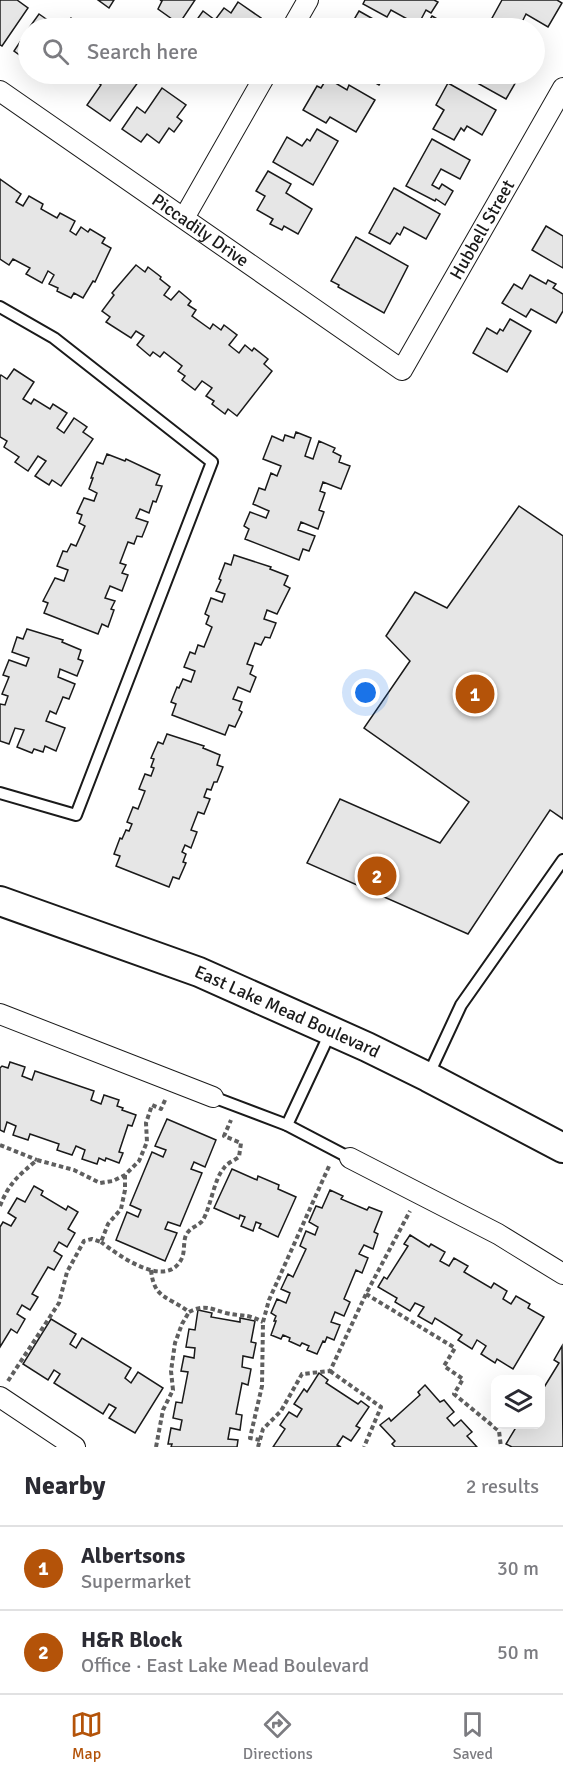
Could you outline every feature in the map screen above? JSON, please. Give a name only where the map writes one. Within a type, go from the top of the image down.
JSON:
[{"type":"main road","name":"East Lake Mead Boulevard","points":[[0,901],[199,972],[428,1077],[563,1148]]},
{"type":"street","points":[[298,18],[308,0]]},
{"type":"street","points":[[184,218],[260,84]]},
{"type":"street","name":"Hubbell Street","points":[[402,370],[563,88]]},
{"type":"street","name":"Piccadily Drive","points":[[0,91],[402,370]]},
{"type":"street","points":[[0,1014],[213,1097]]},
{"type":"street","points":[[343,1154],[498,1234],[563,1274]]},
{"type":"street","points":[[3,1390],[75,1447]]},
{"type":"lane","points":[[0,307],[54,338],[212,462],[76,815],[0,793]]},
{"type":"lane","points":[[428,1077],[462,1005],[563,860]]},
{"type":"lane","points":[[287,1125],[331,1031]]},
{"type":"lane","points":[[213,1097],[287,1125],[343,1154]]},
{"type":"path","points":[[0,1145],[38,1160],[74,1170],[100,1182],[113,1181],[125,1175],[139,1161],[147,1142],[146,1123],[152,1105],[161,1109],[172,1081]]},
{"type":"path","points":[[3,1390],[59,1303],[67,1272],[84,1241],[92,1239],[101,1242],[137,1266],[164,1270],[175,1267],[182,1257],[185,1237],[190,1229],[202,1222],[224,1168],[239,1157],[241,1143],[224,1136],[237,1106]]},
{"type":"path","points":[[260,1440],[250,1438],[262,1386],[263,1322],[269,1300],[343,1154]]},
{"type":"path","points":[[0,1206],[14,1180],[38,1160]]},
{"type":"path","points":[[101,1242],[108,1224],[121,1209],[125,1175]]},
{"type":"path","points":[[330,1371],[366,1294],[419,1194]]},
{"type":"path","points":[[151,1269],[152,1284],[161,1295],[181,1305],[189,1312]]},
{"type":"path","points":[[366,1294],[455,1348],[444,1366],[463,1379],[454,1394],[499,1431],[501,1447]]},
{"type":"path","points":[[156,1447],[163,1410],[173,1390],[171,1371],[175,1343],[189,1312],[199,1307],[211,1307],[228,1313],[249,1315],[263,1322]]},
{"type":"path","points":[[258,1447],[263,1429],[281,1411],[302,1374],[330,1371],[381,1407],[364,1447]]},
{"type":"building","points":[[0,0],[17,0],[28,8],[21,18],[18,18],[18,23],[2,46],[0,45]]},
{"type":"building","points":[[98,0],[114,0],[109,8]]},
{"type":"building","points":[[160,0],[195,0],[183,18],[171,18],[158,9],[162,1]]},
{"type":"building","points":[[365,0],[434,0],[438,2],[431,13],[426,10],[422,18],[405,18],[391,10],[387,17],[363,4]]},
{"type":"building","points":[[502,0],[557,0],[562,3],[548,27],[545,25],[545,18],[533,18],[526,14],[524,18],[492,18]]},
{"type":"building","points":[[238,2],[261,18],[216,18],[224,8],[231,13]]},
{"type":"building","points":[[203,11],[212,18],[198,18]]},
{"type":"building","points":[[359,11],[371,18],[355,18]]},
{"type":"building","points":[[137,84],[110,121],[87,105],[101,85]]},
{"type":"building","points":[[323,84],[337,84],[347,90],[349,85],[375,100],[356,132],[330,117],[326,123],[303,110],[317,86],[321,88]]},
{"type":"building","points":[[447,84],[450,84],[496,110],[482,135],[467,126],[464,131],[461,128],[454,140],[433,129],[444,110],[436,105]]},
{"type":"building","points":[[479,84],[515,84],[506,99]]},
{"type":"building","points":[[162,88],[186,105],[177,117],[182,121],[174,132],[169,128],[159,143],[147,134],[141,142],[122,129],[137,107],[145,113]]},
{"type":"building","points":[[317,129],[338,141],[313,185],[273,162],[287,137],[302,146],[307,139],[310,141]]},
{"type":"building","points":[[432,139],[470,160],[460,179],[441,169],[432,185],[439,189],[442,184],[453,191],[445,205],[406,186]]},
{"type":"building","points":[[268,171],[291,184],[286,193],[312,209],[298,234],[284,226],[282,230],[270,224],[273,219],[257,210],[265,196],[256,191]]},
{"type":"building","points":[[0,179],[21,194],[16,202],[23,206],[29,196],[43,204],[41,209],[57,218],[60,213],[75,221],[70,231],[76,235],[81,227],[88,232],[90,229],[105,238],[102,243],[111,248],[95,282],[93,281],[83,298],[74,293],[71,298],[57,291],[58,288],[49,284],[54,275],[48,271],[42,283],[26,274],[30,268],[13,259],[9,265],[0,259]]},
{"type":"building","points":[[394,188],[440,214],[426,239],[404,227],[400,235],[397,233],[390,244],[369,233]]},
{"type":"building","points":[[546,226],[563,236],[563,268],[532,250]]},
{"type":"building","points":[[356,237],[408,266],[384,313],[331,281]]},
{"type":"building","points":[[136,265],[145,272],[148,267],[161,277],[160,279],[170,287],[164,295],[171,300],[179,291],[191,301],[188,305],[196,310],[192,316],[210,329],[213,324],[221,330],[224,325],[237,335],[229,345],[239,353],[245,345],[252,351],[254,348],[268,359],[264,364],[272,371],[237,416],[228,409],[225,414],[212,404],[214,401],[206,396],[212,388],[202,381],[195,390],[182,380],[185,376],[178,371],[182,366],[164,352],[160,357],[153,352],[150,356],[137,345],[144,336],[136,331],[131,338],[106,322],[110,317],[102,311],[114,295],[112,293]]},
{"type":"building","points":[[530,275],[546,284],[548,280],[556,284],[553,288],[563,294],[563,311],[556,323],[531,309],[526,317],[502,303],[514,284],[522,289]]},
{"type":"building","points":[[510,319],[531,331],[507,372],[473,353],[487,328],[497,334],[500,329],[503,331]]},
{"type":"building","points":[[14,369],[34,382],[23,399],[31,404],[34,399],[50,409],[53,404],[67,413],[57,428],[64,433],[74,418],[87,427],[83,432],[93,439],[61,486],[52,480],[49,485],[35,476],[46,461],[38,456],[28,471],[15,462],[19,457],[4,447],[7,441],[0,437],[0,377],[1,375],[7,379]]},
{"type":"building","points":[[296,432],[311,438],[305,456],[313,459],[319,441],[335,448],[333,452],[341,456],[339,462],[350,466],[341,489],[323,482],[320,491],[325,493],[319,510],[324,512],[318,529],[301,522],[298,530],[315,536],[309,551],[303,549],[299,560],[245,539],[249,529],[244,526],[250,512],[266,518],[269,511],[253,504],[259,488],[265,490],[271,473],[277,476],[281,466],[263,459],[272,436],[283,441],[285,435],[294,438]]},
{"type":"building","points":[[107,454],[125,461],[126,459],[160,475],[156,485],[162,486],[149,513],[140,509],[136,518],[148,522],[142,537],[137,536],[134,544],[128,542],[120,563],[126,565],[122,573],[128,575],[122,591],[110,586],[105,598],[115,601],[111,609],[114,610],[108,627],[102,624],[98,634],[44,613],[48,603],[43,601],[55,578],[64,581],[68,570],[57,566],[63,551],[67,552],[71,544],[76,546],[85,526],[79,523],[82,515],[77,513],[84,498],[94,501],[97,493],[89,489],[93,478],[91,478],[97,462],[103,464]]},
{"type":"building","points":[[519,506],[563,536],[563,819],[550,810],[468,934],[307,863],[340,799],[440,843],[469,802],[364,728],[410,661],[386,636],[415,592],[447,608]]},
{"type":"building","points":[[234,555],[271,567],[270,569],[288,576],[284,585],[290,588],[277,614],[267,610],[264,619],[276,623],[270,638],[265,637],[261,645],[255,643],[247,664],[253,666],[250,674],[256,677],[250,692],[238,687],[233,699],[242,702],[239,710],[242,712],[235,727],[229,725],[225,735],[172,715],[176,704],[171,702],[183,679],[191,682],[195,671],[184,667],[190,652],[195,654],[198,645],[204,647],[212,627],[206,624],[209,616],[205,614],[211,598],[222,602],[225,594],[216,591],[221,580],[219,579],[225,563],[231,565]]},
{"type":"building","points":[[27,629],[63,640],[62,642],[81,650],[78,659],[83,661],[77,676],[60,669],[58,677],[75,684],[69,699],[63,697],[56,714],[50,711],[46,721],[65,728],[56,751],[45,746],[43,752],[34,749],[32,753],[17,747],[24,730],[15,728],[9,744],[0,741],[0,704],[5,705],[8,696],[2,694],[9,677],[3,675],[9,660],[26,666],[29,658],[12,652],[17,637],[23,639]]},
{"type":"building","points":[[167,734],[204,746],[203,748],[220,755],[217,765],[223,767],[217,782],[214,782],[211,790],[207,789],[204,797],[210,799],[204,814],[198,812],[191,830],[197,832],[191,848],[185,845],[182,852],[186,854],[183,862],[186,863],[179,879],[173,877],[169,887],[116,866],[120,856],[114,854],[120,838],[122,839],[126,830],[129,831],[132,824],[127,822],[133,807],[138,809],[145,791],[139,789],[145,774],[151,776],[154,759],[151,758],[158,742],[163,744]]},
{"type":"building","points":[[10,1062],[25,1067],[22,1076],[32,1080],[35,1071],[94,1091],[91,1100],[101,1104],[104,1095],[119,1100],[117,1106],[136,1115],[132,1126],[128,1125],[119,1152],[123,1153],[119,1163],[99,1158],[97,1164],[82,1159],[85,1150],[76,1146],[72,1155],[57,1150],[59,1144],[30,1134],[28,1140],[13,1135],[16,1126],[7,1122],[4,1132],[0,1130],[0,1068],[2,1066],[8,1068]]},
{"type":"building","points":[[167,1119],[216,1140],[205,1167],[194,1162],[191,1169],[202,1173],[180,1226],[168,1222],[165,1229],[177,1233],[165,1261],[116,1240],[127,1212],[138,1217],[141,1210],[130,1205],[152,1152],[163,1157],[166,1150],[155,1146]]},
{"type":"building","points":[[232,1169],[257,1180],[258,1176],[279,1185],[278,1189],[296,1197],[278,1237],[259,1228],[261,1224],[256,1222],[253,1231],[241,1226],[245,1217],[240,1215],[239,1219],[214,1208]]},
{"type":"building","points":[[34,1186],[43,1191],[41,1195],[66,1210],[68,1206],[78,1212],[68,1229],[75,1233],[67,1247],[59,1242],[54,1251],[62,1256],[54,1270],[48,1267],[32,1294],[38,1297],[30,1310],[22,1305],[17,1314],[25,1319],[17,1333],[11,1329],[0,1347],[0,1227],[3,1222],[11,1226],[16,1218],[8,1213],[17,1198],[25,1202]]},
{"type":"building","points":[[330,1190],[343,1196],[341,1199],[367,1210],[369,1207],[382,1212],[374,1232],[378,1234],[373,1249],[364,1245],[359,1254],[368,1258],[362,1273],[356,1270],[344,1299],[350,1302],[344,1316],[335,1312],[331,1322],[340,1325],[334,1340],[327,1337],[317,1354],[307,1350],[309,1346],[302,1343],[300,1346],[283,1335],[281,1339],[271,1335],[276,1316],[271,1313],[277,1299],[286,1303],[290,1293],[281,1289],[288,1274],[293,1277],[306,1249],[300,1246],[306,1231],[315,1235],[318,1227],[309,1222],[316,1206],[322,1208]]},
{"type":"building","points":[[410,1235],[429,1247],[431,1244],[445,1252],[440,1261],[449,1266],[454,1258],[468,1266],[464,1272],[491,1288],[494,1283],[507,1291],[503,1299],[511,1304],[516,1296],[530,1304],[528,1308],[544,1317],[513,1369],[497,1359],[495,1363],[481,1354],[486,1346],[477,1340],[472,1349],[458,1340],[462,1335],[435,1318],[432,1324],[418,1316],[424,1307],[415,1303],[410,1311],[395,1302],[397,1298],[378,1287],[384,1277],[387,1279],[408,1246],[404,1244]]},
{"type":"building","points":[[198,1310],[212,1313],[211,1317],[240,1322],[240,1318],[255,1321],[251,1342],[256,1343],[253,1358],[243,1356],[242,1367],[251,1369],[248,1385],[242,1383],[236,1414],[242,1415],[240,1430],[230,1428],[228,1439],[238,1440],[237,1447],[171,1447],[172,1444],[168,1444],[171,1428],[180,1430],[182,1420],[173,1418],[176,1402],[182,1403],[188,1372],[181,1371],[184,1356],[194,1358],[195,1348],[186,1347],[189,1329],[195,1330]]},
{"type":"building","points":[[51,1319],[76,1334],[70,1344],[76,1348],[82,1338],[131,1368],[125,1378],[131,1383],[138,1372],[163,1388],[135,1433],[109,1418],[116,1408],[109,1404],[103,1414],[54,1383],[60,1374],[54,1370],[48,1380],[23,1364]]},
{"type":"building","points":[[562,1346],[563,1447],[512,1447],[506,1444],[515,1429],[545,1429],[545,1386],[559,1363],[554,1360]]},
{"type":"building","points":[[319,1373],[328,1380],[326,1383],[358,1404],[361,1401],[369,1407],[356,1426],[360,1428],[351,1441],[343,1436],[337,1445],[341,1447],[273,1447],[285,1429],[280,1425],[289,1412],[297,1417],[302,1409],[294,1404],[304,1389],[307,1392]]},
{"type":"building","points":[[425,1385],[440,1402],[444,1400],[454,1412],[447,1418],[454,1426],[461,1420],[472,1432],[467,1436],[477,1447],[395,1447],[392,1444],[395,1441],[380,1425],[389,1418],[391,1421],[420,1395],[418,1392]]},
{"type":"place","name":"Albertsons","points":[[475,694]]},
{"type":"place","name":"H&R Block","points":[[377,876]]}]
